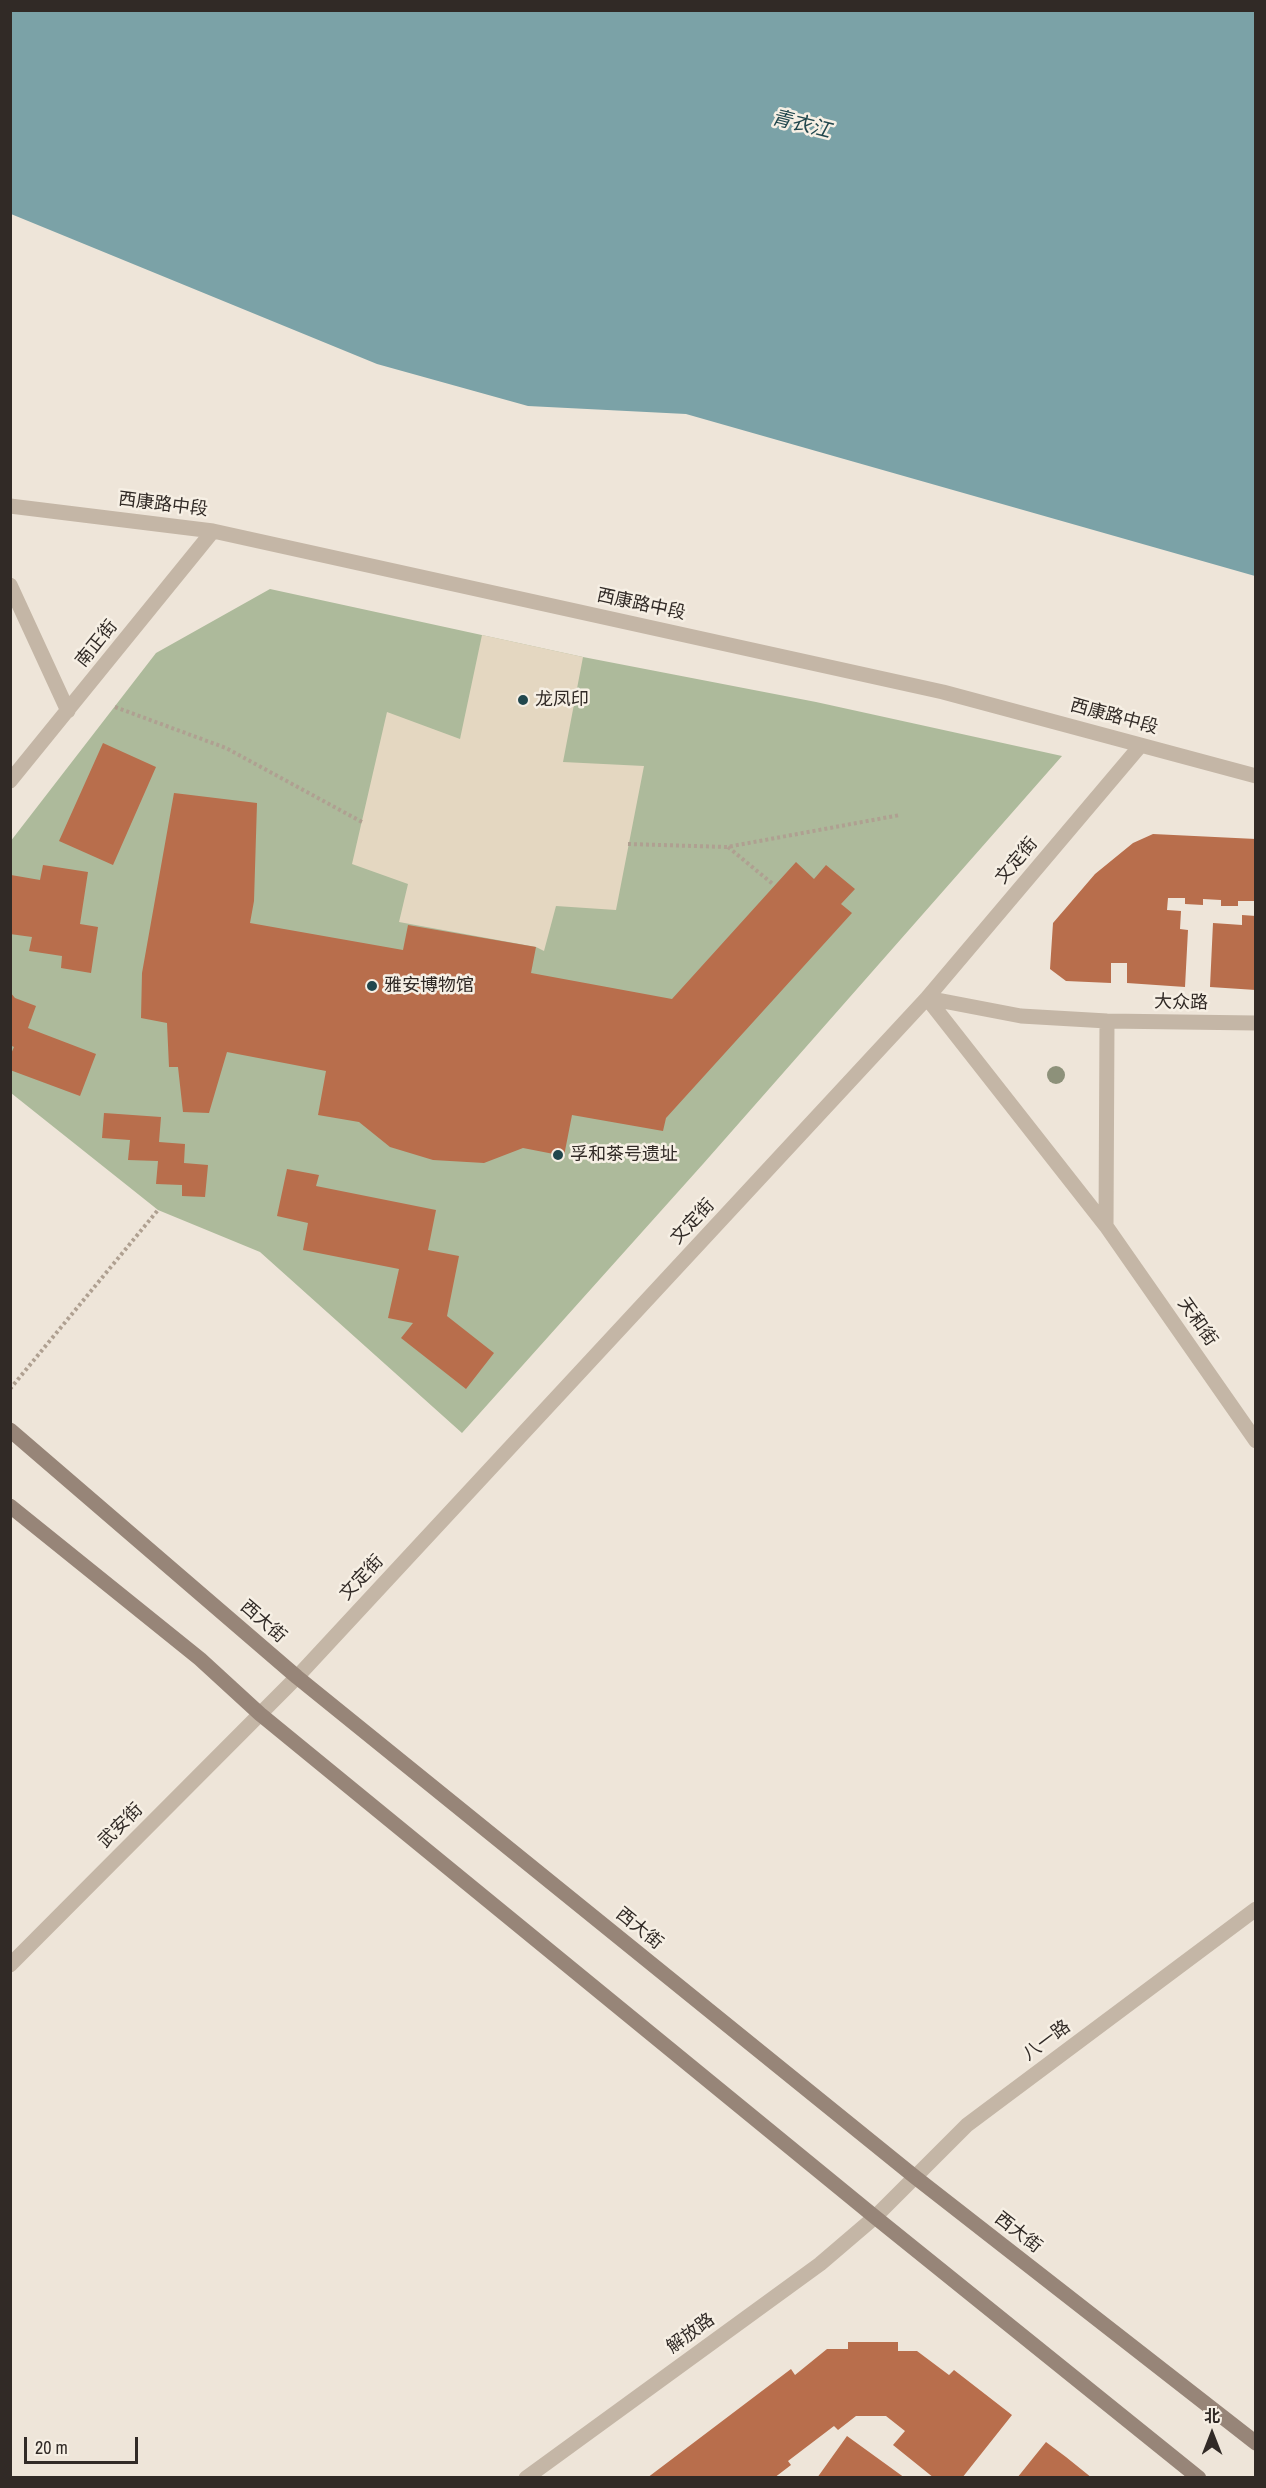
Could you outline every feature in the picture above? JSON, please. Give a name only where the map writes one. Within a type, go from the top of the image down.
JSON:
[{"type":"main road","name":"西大街","points":[[10,1430],[297,1677],[915,2177],[1256,2443]]},
{"type":"main road","points":[[10,1506],[200,1659],[260,1714],[875,2217],[1199,2478]]},
{"type":"street","name":"西康路中段","points":[[10,506],[213,531],[943,692],[1256,776]]},
{"type":"street","name":"南正街","points":[[10,781],[213,531]]},
{"type":"street","points":[[10,585],[68,711]]},
{"type":"street","name":"文定街","points":[[260,1714],[297,1677],[927,998],[1141,745]]},
{"type":"street","name":"大众路","points":[[927,998],[1021,1016],[1107,1021],[1256,1023]]},
{"type":"street","name":"天和街","points":[[927,998],[1106,1226],[1256,1441]]},
{"type":"street","points":[[1106,1226],[1107,1021]]},
{"type":"street","name":"武安街","points":[[10,1965],[260,1714]]},
{"type":"street","name":"八一路","points":[[875,2217],[967,2125],[1256,1910]]},
{"type":"street","name":"解放路","points":[[526,2478],[820,2264],[875,2217]]},
{"type":"path","points":[[115,707],[226,748],[362,822]]},
{"type":"path","points":[[628,844],[727,847],[900,815]]},
{"type":"path","points":[[727,847],[774,885]]},
{"type":"path","points":[[10,1389],[158,1210]]},
{"type":"green space","points":[[270,589],[583,657],[816,702],[1062,756],[703,1164],[462,1433],[260,1252],[158,1210],[11,1093],[10,842],[156,653]]},
{"type":"shaded area","points":[[482,635],[583,657],[563,762],[644,766],[616,910],[556,906],[544,951],[536,947],[399,922],[408,884],[352,864],[387,712],[460,739]]},
{"type":"water","name":"青衣江","points":[[10,11],[1255,11],[1255,576],[686,414],[528,406],[377,364],[11,214]]},
{"type":"building","points":[[103,743],[156,767],[113,865],[59,841]]},
{"type":"building","name":"雅安博物馆","points":[[174,793],[257,803],[254,901],[250,923],[403,950],[408,925],[536,947],[531,973],[672,999],[796,862],[814,879],[826,865],[855,889],[841,904],[852,913],[666,1118],[663,1131],[572,1115],[564,1156],[523,1148],[484,1163],[433,1160],[390,1147],[359,1122],[318,1115],[326,1071],[227,1052],[209,1113],[183,1112],[178,1067],[169,1067],[167,1023],[141,1018],[142,973]]},
{"type":"building","points":[[1153,834],[1256,839],[1256,901],[1238,901],[1238,906],[1221,906],[1221,900],[1203,899],[1203,905],[1185,904],[1185,898],[1168,898],[1167,910],[1181,911],[1180,929],[1188,930],[1185,987],[1127,983],[1127,963],[1111,963],[1111,983],[1066,981],[1050,969],[1053,923],[1095,874],[1133,843]]},
{"type":"building","points":[[43,865],[88,872],[80,924],[98,927],[91,973],[61,968],[62,956],[29,951],[32,937],[10,934],[11,875],[40,880]]},
{"type":"building","points":[[1242,915],[1256,916],[1256,990],[1210,987],[1213,923],[1242,925]]},
{"type":"building","points":[[10,992],[15,998],[36,1006],[28,1028],[96,1054],[80,1096],[10,1070],[10,1056],[14,1047],[10,1045]]},
{"type":"building","points":[[104,1113],[161,1117],[159,1142],[185,1144],[184,1163],[208,1165],[205,1197],[182,1196],[182,1185],[156,1184],[158,1161],[128,1160],[130,1140],[102,1138]]},
{"type":"building","points":[[287,1169],[319,1175],[316,1186],[436,1210],[428,1250],[459,1256],[447,1316],[494,1353],[466,1389],[401,1338],[413,1323],[388,1318],[399,1269],[303,1250],[308,1223],[277,1216]]},
{"type":"building","points":[[848,2342],[898,2342],[898,2351],[917,2351],[949,2375],[954,2370],[1012,2415],[962,2478],[934,2478],[893,2445],[905,2431],[886,2416],[856,2416],[838,2430],[834,2426],[788,2461],[791,2465],[774,2478],[647,2478],[791,2369],[795,2375],[827,2349],[848,2349]]},
{"type":"building","points":[[847,2436],[905,2478],[817,2478]]},
{"type":"building","points":[[1046,2442],[1066,2457],[1092,2478],[1017,2478]]},
{"type":"place","name":"龙凤印","points":[[523,700]]},
{"type":"place","name":"雅安博物馆","points":[[372,986]]},
{"type":"place","name":"孚和茶号遗址","points":[[558,1155]]}]
